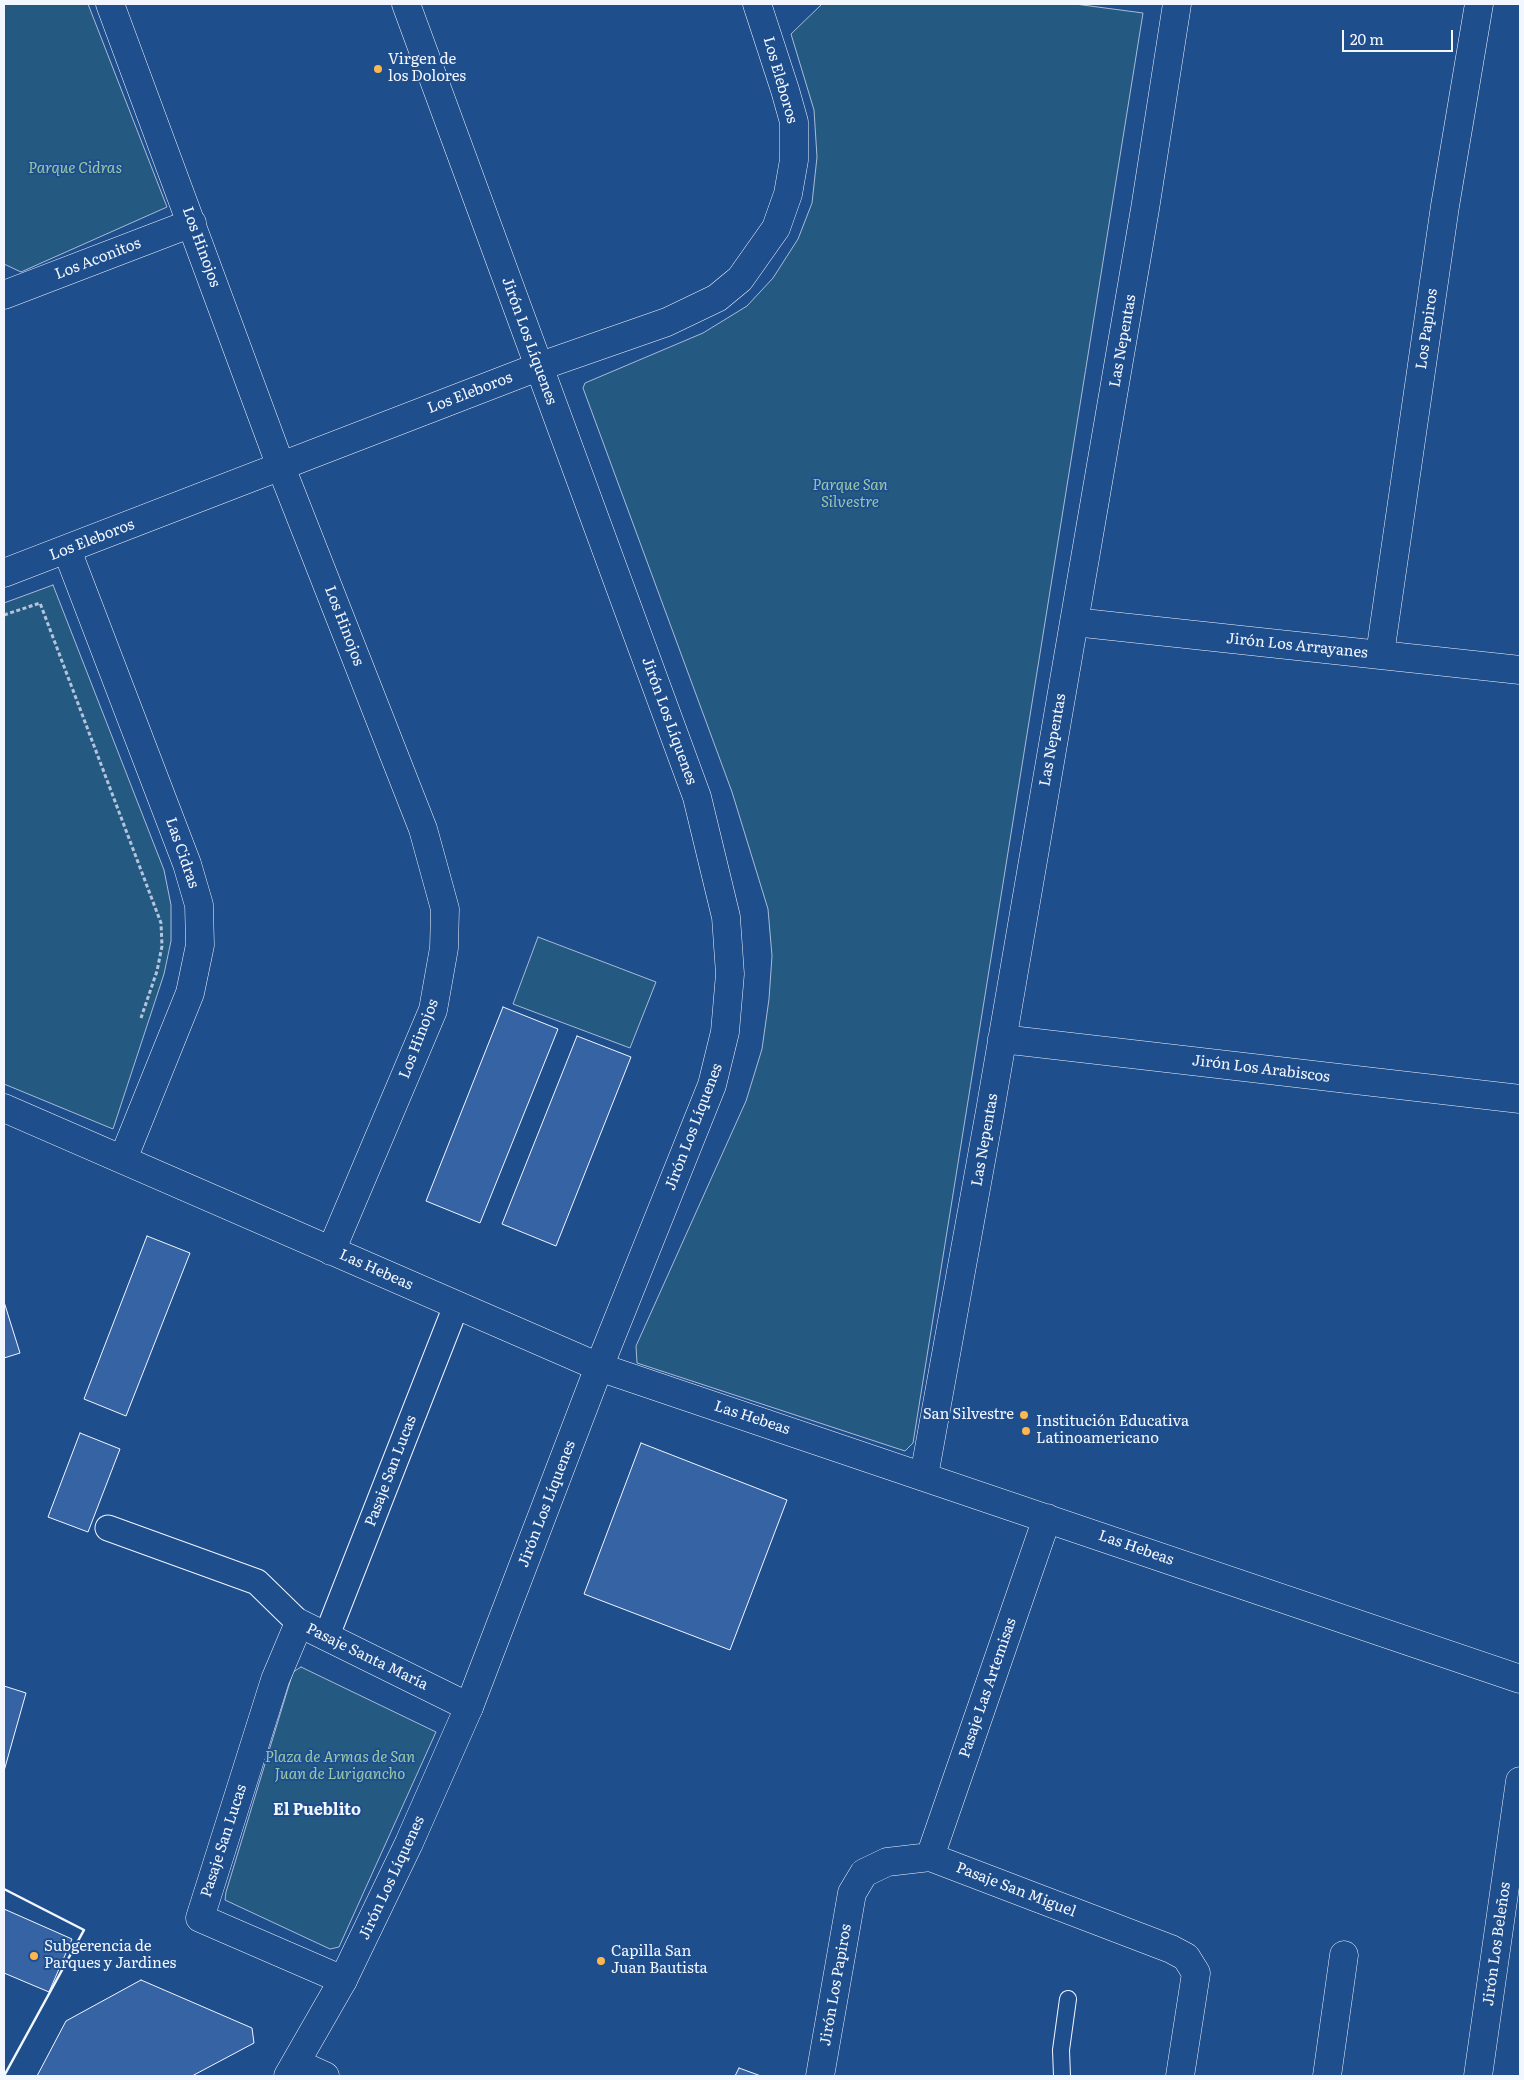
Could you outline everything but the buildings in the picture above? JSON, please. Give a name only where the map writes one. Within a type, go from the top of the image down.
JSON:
[{"type":"street","name":"Los Hinojos","points":[[110,4],[281,467],[423,829],[445,909],[444,948],[433,1010],[331,1251]]},
{"type":"street","name":"Jirón Los Líquenes","points":[[292,2070],[343,1980],[409,1843],[469,1707],[599,1367],[712,1085],[721,1056],[725,1032],[730,974],[726,917],[697,797],[406,4]]},
{"type":"street","name":"Los Eleboros","points":[[4,573],[538,367],[667,322],[716,298],[740,279],[776,228],[788,194],[794,160],[794,122],[757,4]]},
{"type":"street","name":"Las Nepentas","points":[[924,1476],[1146,209],[1177,4]]},
{"type":"street","name":"Los Papiros","points":[[1380,654],[1445,206],[1479,4]]},
{"type":"street","name":"Los Aconitos","points":[[4,294],[192,223]]},
{"type":"street","name":"Las Cidras","points":[[67,550],[187,864],[199,905],[200,945],[190,993],[123,1159]]},
{"type":"street","name":"Jirón Los Arrayanes","points":[[1074,622],[1520,670]]},
{"type":"street","name":"Jirón Los Arabiscos","points":[[1002,1039],[1520,1100]]},
{"type":"street","name":"Las Hebeas","points":[[4,1108],[599,1367],[1520,1679]]},
{"type":"street","name":"Pasaje San Lucas","points":[[327,1635],[456,1306]]},
{"type":"street","name":"Pasaje Las Artemisas","points":[[930,1857],[1046,1518]]},
{"type":"street","name":"Pasaje Santa María","points":[[108,1528],[257,1582],[299,1623],[327,1635],[469,1707]]},
{"type":"street","name":"Pasaje San Lucas","points":[[299,1623],[275,1680],[200,1918],[343,1980]]},
{"type":"street","name":"Jirón Los Beleños","points":[[1478,2076],[1520,1781]]},
{"type":"street","name":"Pasaje San Miguel","points":[[852,1893],[864,1873],[888,1862],[930,1857],[1171,1949],[1186,1957],[1196,1974],[1180,2076]]},
{"type":"street","name":"Jirón Los Papiros","points":[[820,2076],[852,1893]]},
{"type":"street","points":[[1327,2076],[1344,1955]]},
{"type":"street","points":[[292,2070],[325,2076]]},
{"type":"lane","points":[[1062,2076],[1061,2050],[1068,1999]]},
{"type":"path","points":[[4,615],[40,603],[161,923],[162,946],[157,971],[138,1027]]},
{"type":"green space","name":"Parque Cidras","points":[[4,4],[88,4],[167,207],[21,272],[4,264]]},
{"type":"green space","name":"Parque San Silvestre","points":[[822,4],[1075,4],[1143,13],[913,1443],[905,1451],[637,1363],[636,1346],[746,1101],[762,1049],[769,999],[772,956],[768,909],[732,792],[583,388],[585,383],[703,333],[747,306],[773,278],[798,239],[812,203],[817,157],[814,110],[791,34]]},
{"type":"green space","points":[[53,585],[164,870],[171,905],[171,941],[164,974],[113,1129],[4,1084],[4,603]]},
{"type":"green space","points":[[538,937],[656,982],[630,1048],[513,1004]]},
{"type":"green space","name":"Plaza de Armas de San Juan de Lurigancho","points":[[301,1667],[436,1732],[339,1947],[330,1949],[225,1900],[293,1672]]},
{"type":"wall","points":[[4,1889],[84,1930],[4,2076]]},
{"type":"place","name":"Virgen de los Dolores","points":[[378,69]]},
{"type":"place","name":"San Silvestre","points":[[1024,1415]]},
{"type":"place","name":"Institución Educativa Latinoamericano","points":[[1026,1431]]},
{"type":"place","name":"Subgerencia de Parques y Jardines","points":[[34,1956]]},
{"type":"place","name":"Capilla San Juan Bautista","points":[[601,1961]]},
{"type":"district","name":"El Pueblito","points":[[317,1810]]}]
